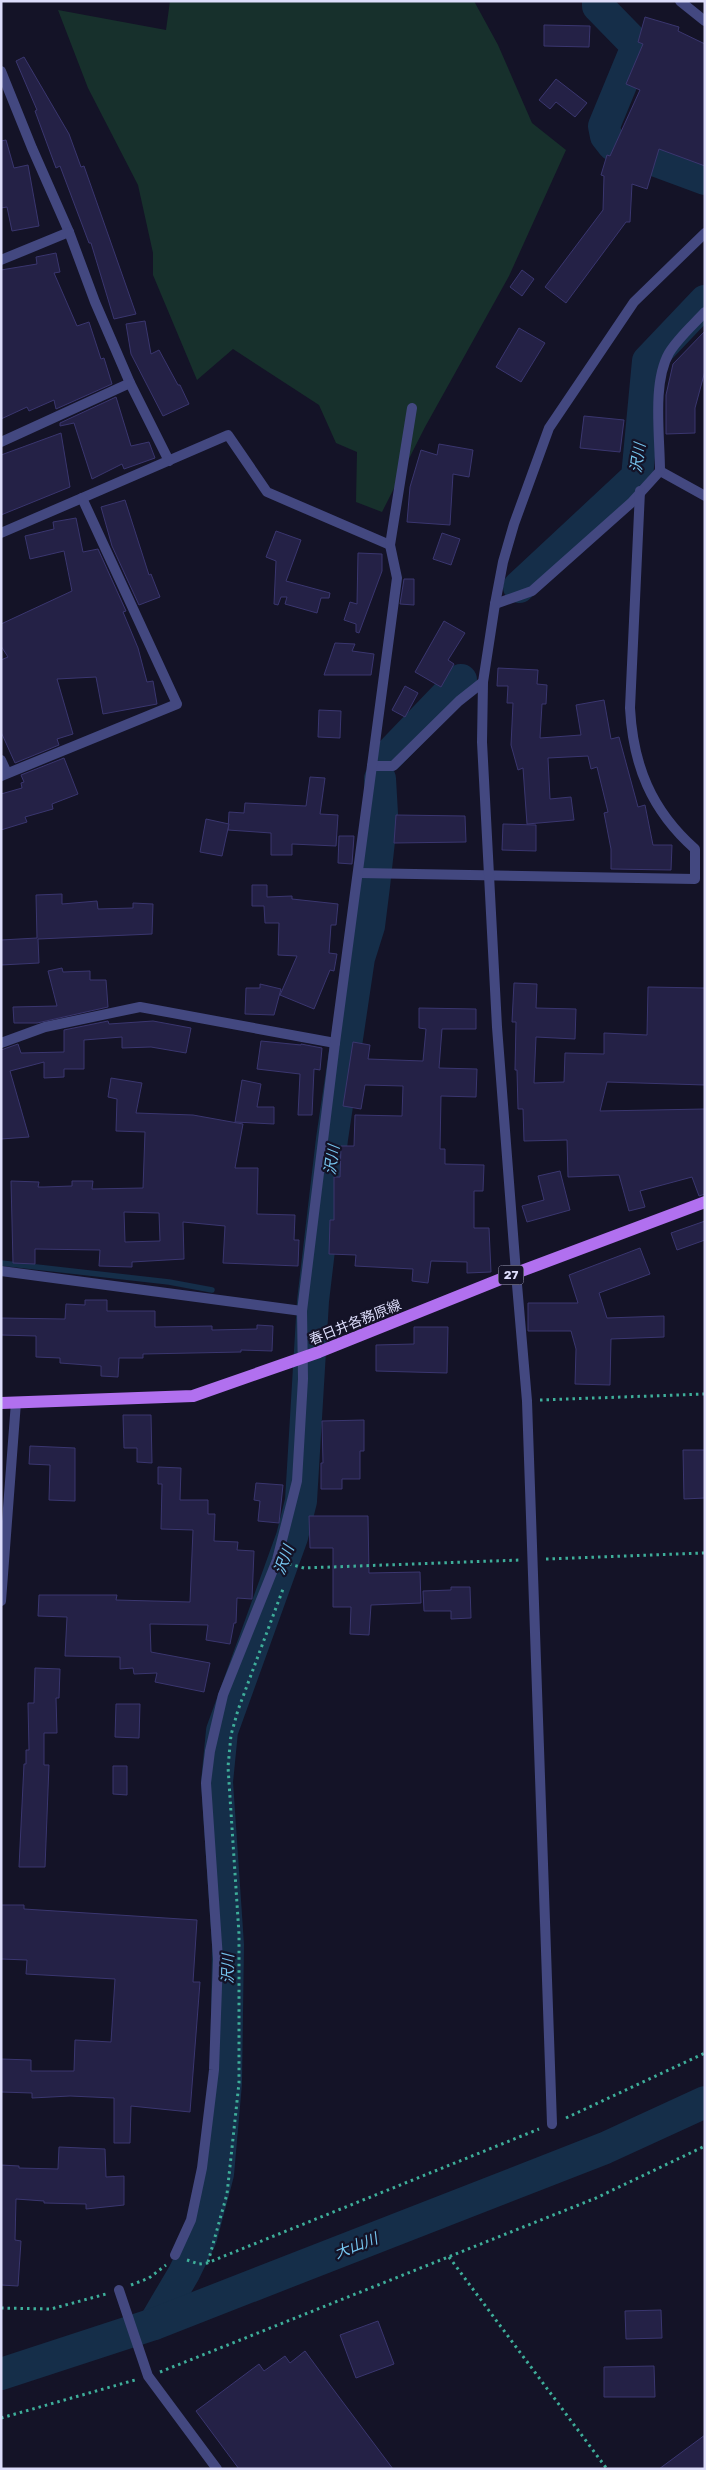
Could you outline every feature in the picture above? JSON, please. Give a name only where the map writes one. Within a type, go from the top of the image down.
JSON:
[{"type":"main road","name":"春日井各務原線","points":[[1,1403],[193,1396],[320,1352],[516,1273],[705,1202]]},
{"type":"street","points":[[680,1],[705,20]]},
{"type":"street","points":[[1,73],[69,232],[95,302],[130,383],[169,461]]},
{"type":"street","points":[[1,260],[69,232]]},
{"type":"street","points":[[552,2124],[527,1401],[497,1027],[482,742],[484,682],[494,604],[502,562],[549,428],[634,302],[705,233]]},
{"type":"street","points":[[494,604],[532,591],[631,503],[660,471],[660,381],[664,363],[670,351],[705,312]]},
{"type":"street","points":[[1,442],[130,383]]},
{"type":"street","points":[[175,2255],[191,2220],[200,2177],[214,2070],[218,1959],[206,1783],[210,1751],[223,1695],[276,1560],[297,1481],[303,1379],[301,1359],[302,1312],[335,1042],[360,873],[372,766],[398,578],[390,545],[412,408]]},
{"type":"street","points":[[1,533],[228,435],[267,492],[390,545]]},
{"type":"street","points":[[660,471],[705,496]]},
{"type":"street","points":[[360,873],[695,879],[695,849],[674,830],[646,784],[632,737],[630,708],[640,491]]},
{"type":"street","points":[[1,760],[4,775],[177,704],[82,498]]},
{"type":"street","points":[[372,766],[393,766],[459,701],[484,682]]},
{"type":"street","points":[[1,1043],[45,1027],[140,1007],[335,1042]]},
{"type":"street","points":[[1,1270],[302,1312]]},
{"type":"street","points":[[1,1601],[16,1402]]},
{"type":"street","points":[[118,2290],[148,2376],[217,2469]]},
{"type":"path","points":[[527,1401],[705,1394]]},
{"type":"path","points":[[288,1574],[291,1565],[304,1568],[705,1553]]},
{"type":"path","points":[[207,2262],[227,2194],[239,2083],[239,1934],[228,1767],[231,1735],[238,1710],[285,1583]]},
{"type":"path","points":[[198,2264],[552,2124],[705,2053]]},
{"type":"path","points":[[1,2418],[148,2376],[596,2198],[705,2146]]},
{"type":"path","points":[[1,2308],[51,2309],[118,2290],[149,2278],[163,2269],[175,2255]]},
{"type":"path","points":[[449,2257],[607,2469]]},
{"type":"green space","points":[[170,1],[474,1],[498,45],[532,123],[566,150],[509,276],[425,427],[382,512],[356,502],[357,452],[336,443],[319,405],[233,349],[197,380],[153,275],[153,253],[138,185],[88,88],[58,10],[166,30]]},
{"type":"building","points":[[645,17],[679,27],[678,31],[705,44],[705,166],[659,149],[647,189],[632,184],[630,222],[626,222],[566,303],[545,287],[603,210],[604,176],[601,175],[607,155],[610,156],[640,90],[626,84],[643,44],[638,42]]},
{"type":"building","points":[[544,25],[590,26],[589,47],[544,46]]},
{"type":"building","points":[[24,57],[69,134],[81,167],[84,166],[136,314],[114,319],[91,243],[89,243],[60,166],[56,168],[35,111],[37,110],[16,61]]},
{"type":"building","points":[[556,79],[587,103],[575,117],[556,102],[550,109],[539,100]]},
{"type":"building","points":[[6,140],[14,168],[28,165],[39,226],[12,231],[7,207],[1,208],[1,141]]},
{"type":"building","points":[[56,253],[60,272],[54,273],[77,326],[89,322],[101,359],[104,358],[112,384],[56,409],[54,400],[29,411],[27,407],[1,419],[1,270],[37,264],[36,257]]},
{"type":"building","points":[[522,270],[534,279],[522,296],[510,287]]},
{"type":"building","points":[[145,321],[151,354],[159,350],[189,404],[163,416],[131,354],[126,324]]},
{"type":"building","points":[[519,328],[545,343],[521,382],[496,367]]},
{"type":"building","points":[[705,331],[705,371],[695,408],[695,433],[666,434],[666,395],[673,364]]},
{"type":"building","points":[[116,397],[131,446],[149,442],[155,458],[124,469],[122,464],[92,479],[74,423],[60,426],[60,423]]},
{"type":"building","points":[[584,416],[624,420],[620,452],[580,448]]},
{"type":"building","points":[[61,433],[70,487],[1,515],[1,455]]},
{"type":"building","points":[[439,444],[473,450],[469,477],[453,474],[450,525],[407,522],[410,487],[421,450],[437,455]]},
{"type":"building","points":[[125,500],[149,575],[151,574],[160,597],[139,605],[112,546],[101,507]]},
{"type":"building","points":[[76,518],[83,552],[98,549],[126,611],[123,612],[138,648],[147,682],[153,681],[157,704],[103,714],[96,677],[57,679],[73,734],[57,739],[59,745],[15,763],[1,732],[1,660],[8,657],[1,646],[1,624],[72,591],[64,551],[30,559],[25,536],[54,529],[53,522]]},
{"type":"building","points":[[276,531],[301,540],[286,581],[330,593],[329,598],[321,598],[317,613],[285,604],[287,597],[281,597],[278,605],[274,604],[276,561],[266,557]]},
{"type":"building","points":[[442,533],[460,539],[451,565],[433,559]]},
{"type":"building","points":[[358,553],[382,554],[382,571],[359,633],[356,632],[356,624],[344,620],[350,602],[357,604]]},
{"type":"building","points":[[404,579],[414,579],[414,605],[400,604]]},
{"type":"building","points":[[444,621],[465,633],[448,660],[454,664],[441,687],[415,672]]},
{"type":"building","points":[[335,643],[355,644],[352,651],[374,654],[371,675],[324,675]]},
{"type":"building","points":[[498,668],[538,670],[537,684],[547,685],[546,704],[542,704],[540,738],[581,735],[576,705],[604,700],[611,739],[619,737],[638,807],[645,805],[653,845],[672,845],[671,870],[611,869],[611,849],[604,813],[608,812],[597,767],[591,769],[588,756],[548,758],[550,799],[571,797],[574,820],[527,824],[523,768],[518,770],[511,745],[513,703],[507,703],[508,686],[497,686]]},
{"type":"building","points":[[405,686],[418,693],[405,717],[392,710]]},
{"type":"building","points":[[319,710],[341,711],[340,738],[318,737]]},
{"type":"building","points":[[64,758],[78,794],[52,804],[53,809],[25,817],[27,822],[1,830],[1,794],[22,788],[21,783],[24,782],[21,775]]},
{"type":"building","points":[[310,777],[325,778],[320,814],[338,815],[336,846],[292,844],[292,855],[271,855],[271,833],[228,830],[229,812],[244,813],[245,803],[306,806]]},
{"type":"building","points":[[396,815],[465,816],[466,842],[394,843]]},
{"type":"building","points":[[206,819],[229,824],[222,856],[200,852]]},
{"type":"building","points":[[503,824],[536,825],[536,851],[502,850]]},
{"type":"building","points":[[339,836],[354,836],[352,864],[338,863]]},
{"type":"building","points":[[252,885],[267,885],[267,897],[292,896],[292,899],[338,904],[336,925],[331,925],[329,953],[337,954],[334,971],[330,970],[314,1009],[280,995],[297,956],[278,955],[279,923],[265,923],[264,906],[252,906]]},
{"type":"building","points":[[62,894],[62,904],[97,901],[98,909],[133,908],[133,903],[153,904],[152,934],[38,939],[39,963],[1,965],[1,940],[37,938],[36,895]]},
{"type":"building","points":[[62,968],[63,972],[90,971],[90,980],[106,980],[108,1007],[37,1023],[14,1023],[13,1007],[57,1006],[48,971]]},
{"type":"building","points":[[514,983],[537,984],[536,1008],[576,1009],[575,1039],[536,1037],[534,1083],[564,1082],[565,1053],[604,1054],[604,1033],[647,1035],[648,987],[705,988],[705,1085],[607,1082],[600,1111],[705,1109],[705,1194],[699,1196],[692,1177],[640,1191],[645,1207],[629,1211],[619,1175],[568,1177],[567,1140],[524,1141],[523,1109],[518,1109],[517,1070],[515,1070],[516,1022],[512,1022]]},
{"type":"building","points":[[260,984],[281,989],[274,1015],[245,1014],[246,988],[260,988]]},
{"type":"building","points":[[419,1008],[476,1009],[476,1029],[442,1029],[439,1068],[477,1069],[476,1097],[441,1096],[440,1149],[445,1149],[445,1164],[484,1165],[483,1191],[474,1191],[474,1228],[489,1228],[491,1272],[467,1273],[467,1262],[431,1261],[428,1283],[412,1281],[413,1269],[355,1266],[356,1255],[329,1254],[330,1220],[334,1220],[334,1177],[340,1177],[341,1146],[354,1146],[355,1115],[402,1116],[403,1086],[365,1085],[361,1109],[343,1106],[353,1042],[370,1045],[368,1059],[423,1061],[426,1029],[419,1028]]},
{"type":"building","points":[[108,1021],[109,1024],[153,1021],[191,1028],[186,1053],[151,1047],[122,1048],[122,1037],[84,1040],[84,1069],[64,1069],[64,1077],[44,1078],[44,1062],[10,1071],[29,1137],[1,1139],[1,1050],[18,1044],[21,1053],[64,1052],[64,1030]]},
{"type":"building","points":[[261,1041],[301,1044],[322,1048],[320,1070],[314,1069],[312,1115],[298,1115],[300,1074],[257,1069]]},
{"type":"building","points":[[111,1078],[142,1083],[136,1113],[193,1115],[243,1124],[235,1168],[258,1168],[257,1214],[295,1215],[294,1240],[299,1240],[298,1266],[223,1263],[225,1226],[183,1222],[184,1259],[132,1262],[132,1267],[99,1266],[100,1250],[35,1249],[35,1264],[13,1263],[11,1181],[39,1182],[38,1187],[72,1186],[72,1181],[93,1181],[92,1189],[143,1188],[145,1132],[116,1131],[117,1099],[108,1097]],"holes":[[[124,1212],[159,1213],[160,1241],[125,1242]]]},
{"type":"building","points":[[242,1080],[261,1084],[257,1107],[274,1107],[274,1124],[235,1122]]},
{"type":"building","points":[[560,1171],[570,1210],[527,1222],[522,1206],[544,1200],[538,1176]]},
{"type":"building","points":[[705,1221],[705,1240],[677,1250],[671,1233]]},
{"type":"building","points":[[640,1248],[650,1274],[599,1293],[607,1318],[664,1316],[664,1337],[611,1339],[610,1385],[575,1384],[576,1349],[571,1331],[528,1331],[528,1303],[578,1303],[569,1275]]},
{"type":"building","points":[[85,1300],[107,1300],[107,1311],[155,1311],[155,1327],[212,1326],[212,1330],[257,1329],[257,1325],[273,1326],[272,1351],[241,1350],[241,1352],[143,1354],[143,1358],[119,1358],[118,1377],[101,1376],[101,1366],[60,1363],[60,1358],[36,1357],[36,1336],[1,1335],[1,1318],[65,1319],[66,1304],[85,1305]]},
{"type":"building","points":[[414,1327],[448,1327],[447,1373],[376,1371],[376,1345],[414,1344]]},
{"type":"building","points":[[123,1415],[151,1415],[152,1463],[137,1462],[137,1448],[124,1448]]},
{"type":"building","points":[[364,1420],[364,1451],[360,1451],[360,1479],[342,1479],[342,1489],[321,1489],[321,1463],[323,1463],[322,1421]]},
{"type":"building","points":[[30,1446],[75,1448],[75,1501],[49,1500],[50,1465],[29,1464]]},
{"type":"building","points":[[683,1450],[705,1450],[705,1498],[684,1499]]},
{"type":"building","points":[[158,1467],[181,1468],[180,1500],[208,1500],[208,1514],[215,1514],[214,1541],[238,1542],[237,1550],[254,1551],[252,1599],[237,1598],[236,1623],[234,1623],[230,1644],[206,1640],[208,1625],[150,1624],[151,1652],[210,1663],[204,1692],[155,1682],[157,1673],[134,1674],[133,1668],[120,1669],[120,1657],[65,1656],[67,1617],[38,1616],[39,1595],[117,1595],[116,1600],[190,1602],[193,1530],[161,1529],[162,1484],[158,1484]]},
{"type":"building","points":[[256,1483],[283,1485],[279,1523],[258,1521],[260,1501],[254,1500]]},
{"type":"building","points":[[309,1516],[368,1516],[369,1573],[420,1572],[421,1603],[371,1605],[369,1635],[350,1634],[351,1607],[333,1607],[333,1548],[310,1548]]},
{"type":"building","points":[[451,1587],[470,1587],[471,1618],[451,1619],[451,1611],[424,1611],[423,1591],[451,1590]]},
{"type":"building","points":[[35,1668],[60,1669],[59,1698],[56,1698],[57,1733],[44,1733],[44,1765],[49,1765],[45,1867],[19,1867],[24,1764],[26,1764],[26,1750],[29,1750],[28,1703],[34,1703]]},
{"type":"building","points":[[116,1704],[140,1704],[139,1738],[115,1737]]},
{"type":"building","points":[[113,1766],[127,1766],[127,1795],[113,1794]]},
{"type":"building","points":[[1,1905],[24,1905],[24,1909],[197,1920],[193,1982],[200,1982],[190,2112],[131,2106],[130,2143],[114,2143],[114,2098],[70,2096],[32,2098],[32,2093],[1,2092],[1,2059],[31,2060],[31,2071],[74,2071],[75,2040],[111,2042],[115,1979],[26,1974],[27,1960],[1,1959]]},
{"type":"building","points":[[59,2147],[105,2149],[106,2177],[124,2176],[124,2205],[86,2209],[86,2204],[44,2203],[44,2201],[16,2199],[15,2240],[21,2241],[18,2286],[1,2285],[1,2165],[19,2166],[19,2168],[58,2169]]},
{"type":"building","points":[[661,2310],[662,2338],[626,2339],[625,2311]]},
{"type":"building","points":[[378,2321],[394,2364],[356,2378],[340,2335]]},
{"type":"building","points":[[305,2351],[393,2469],[239,2469],[196,2411],[259,2364],[264,2371],[285,2356],[290,2363]]},
{"type":"building","points":[[654,2366],[655,2397],[604,2397],[604,2367]]},
{"type":"building","points":[[705,2435],[705,2469],[659,2469]]},
{"type":"waterway","name":"沢川","points":[[598,1],[598,6],[637,46],[604,126],[606,136],[613,145],[705,179]]},
{"type":"waterway","name":"沢川","points":[[519,587],[637,477],[648,361],[705,301]]},
{"type":"waterway","name":"沢川","points":[[388,756],[461,680]]},
{"type":"waterway","name":"沢川","points":[[154,2324],[184,2273],[201,2238],[218,2174],[226,2083],[228,1945],[217,1782],[222,1731],[292,1537],[301,1501],[313,1301],[332,1139],[359,958],[369,926],[382,814],[380,779]]},
{"type":"waterway","points":[[1,1263],[169,1282],[212,1290]]},
{"type":"waterway","name":"大山川","points":[[1,2374],[154,2324],[605,2148],[705,2102]]}]
